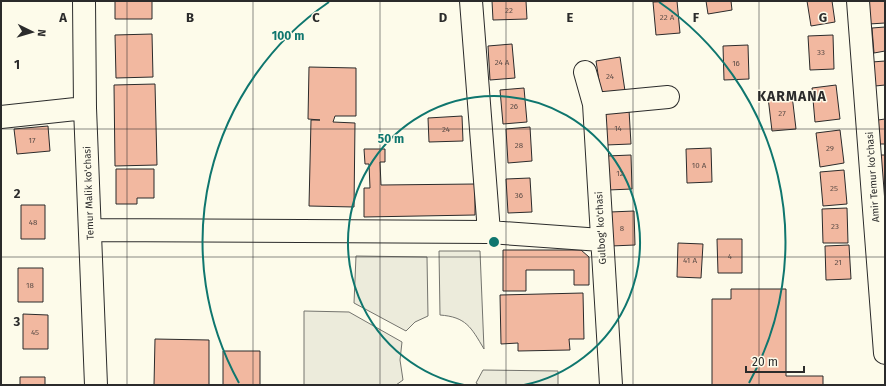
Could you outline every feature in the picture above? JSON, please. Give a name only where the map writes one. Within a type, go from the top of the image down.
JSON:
[{"type":"street","name":"Temur Malik ko'chasi","points":[[84,1],[85,108],[96,385]]},
{"type":"street","points":[[471,1],[489,232]]},
{"type":"street","name":"Amir Temur ko'chasi","points":[[858,1],[883,311],[885,353]]},
{"type":"street","name":"Gulbog' ko'chasi","points":[[585,72],[594,104],[601,240],[611,385]]},
{"type":"street","points":[[594,104],[668,97]]},
{"type":"street","points":[[1,117],[85,108]]},
{"type":"street","points":[[90,230],[489,232],[601,240]]},
{"type":"shaded area","points":[[439,251],[480,251],[484,349],[467,324],[456,318],[440,315]]},
{"type":"shaded area","points":[[356,256],[427,257],[428,316],[415,322],[406,331],[354,303]]},
{"type":"shaded area","points":[[304,311],[349,312],[402,342],[400,360],[403,380],[396,385],[304,385]]},
{"type":"shaded area","points":[[483,370],[558,371],[558,385],[479,385],[476,383]]},
{"type":"building","points":[[115,1],[152,1],[152,19],[115,19]]},
{"type":"building","points":[[492,1],[526,1],[527,19],[493,20]]},
{"type":"building","points":[[677,1],[680,33],[656,35],[653,2]]},
{"type":"building","points":[[706,1],[731,1],[732,10],[708,14]]},
{"type":"building","points":[[807,1],[832,1],[835,22],[811,26]]},
{"type":"building","points":[[867,1],[885,1],[885,23],[869,24]]},
{"type":"building","points":[[885,27],[885,51],[874,53],[872,28]]},
{"type":"building","points":[[152,34],[153,77],[116,78],[115,35]]},
{"type":"building","points":[[833,35],[834,69],[810,70],[808,36]]},
{"type":"building","points":[[512,44],[515,78],[490,80],[488,46]]},
{"type":"building","points":[[748,45],[749,79],[724,80],[723,46]]},
{"type":"building","points":[[620,57],[625,91],[601,94],[596,61]]},
{"type":"building","points":[[885,61],[885,85],[875,86],[872,62]]},
{"type":"building","points":[[309,67],[356,68],[356,116],[335,116],[333,122],[355,123],[354,207],[309,206],[311,120],[320,120],[308,119]]},
{"type":"building","points":[[155,84],[157,165],[115,166],[114,85]]},
{"type":"building","points":[[836,85],[840,119],[815,122],[812,88]]},
{"type":"building","points":[[524,88],[527,122],[503,124],[500,90]]},
{"type":"building","points":[[792,95],[796,129],[772,131],[768,97]]},
{"type":"building","points":[[629,110],[631,144],[606,145],[605,111]]},
{"type":"building","points":[[462,116],[463,141],[429,142],[428,118]]},
{"type":"building","points":[[885,119],[885,144],[880,144],[878,120]]},
{"type":"building","points":[[48,126],[50,151],[17,154],[14,129]]},
{"type":"building","points":[[530,127],[532,161],[508,163],[506,129]]},
{"type":"building","points":[[840,130],[844,163],[820,167],[816,133]]},
{"type":"building","points":[[711,148],[712,182],[687,183],[686,149]]},
{"type":"building","points":[[364,149],[385,149],[385,162],[380,162],[381,185],[475,184],[475,215],[364,217],[364,188],[370,188],[369,164],[365,164]]},
{"type":"building","points":[[631,155],[632,189],[608,190],[607,156]]},
{"type":"building","points":[[880,155],[885,155],[885,189],[883,189]]},
{"type":"building","points":[[116,169],[154,169],[154,198],[137,198],[137,204],[116,204]]},
{"type":"building","points":[[844,170],[847,204],[823,206],[820,172]]},
{"type":"building","points":[[530,178],[532,212],[508,213],[506,179]]},
{"type":"building","points":[[21,205],[45,205],[45,239],[21,239]]},
{"type":"building","points":[[847,208],[848,243],[823,243],[822,209]]},
{"type":"building","points":[[634,211],[635,245],[611,246],[610,212]]},
{"type":"building","points":[[717,239],[742,239],[742,273],[718,273]]},
{"type":"building","points":[[678,243],[703,244],[701,278],[677,277]]},
{"type":"building","points":[[849,245],[851,279],[826,280],[825,246]]},
{"type":"building","points":[[503,250],[581,250],[589,257],[589,285],[574,285],[574,270],[526,270],[526,291],[503,291]]},
{"type":"building","points":[[18,268],[43,268],[43,302],[18,302]]},
{"type":"building","points":[[731,289],[786,289],[786,376],[823,376],[823,385],[712,385],[712,299],[731,299]]},
{"type":"building","points":[[583,293],[584,339],[569,339],[570,350],[518,351],[518,343],[501,344],[500,295]]},
{"type":"building","points":[[23,314],[48,315],[48,349],[23,349]]},
{"type":"building","points":[[155,339],[209,340],[209,385],[154,385]]},
{"type":"building","points":[[223,351],[260,351],[260,385],[223,385]]},
{"type":"building","points":[[20,377],[45,377],[45,385],[20,385]]},
{"type":"district","name":"KARMANA","points":[[792,96]]}]
